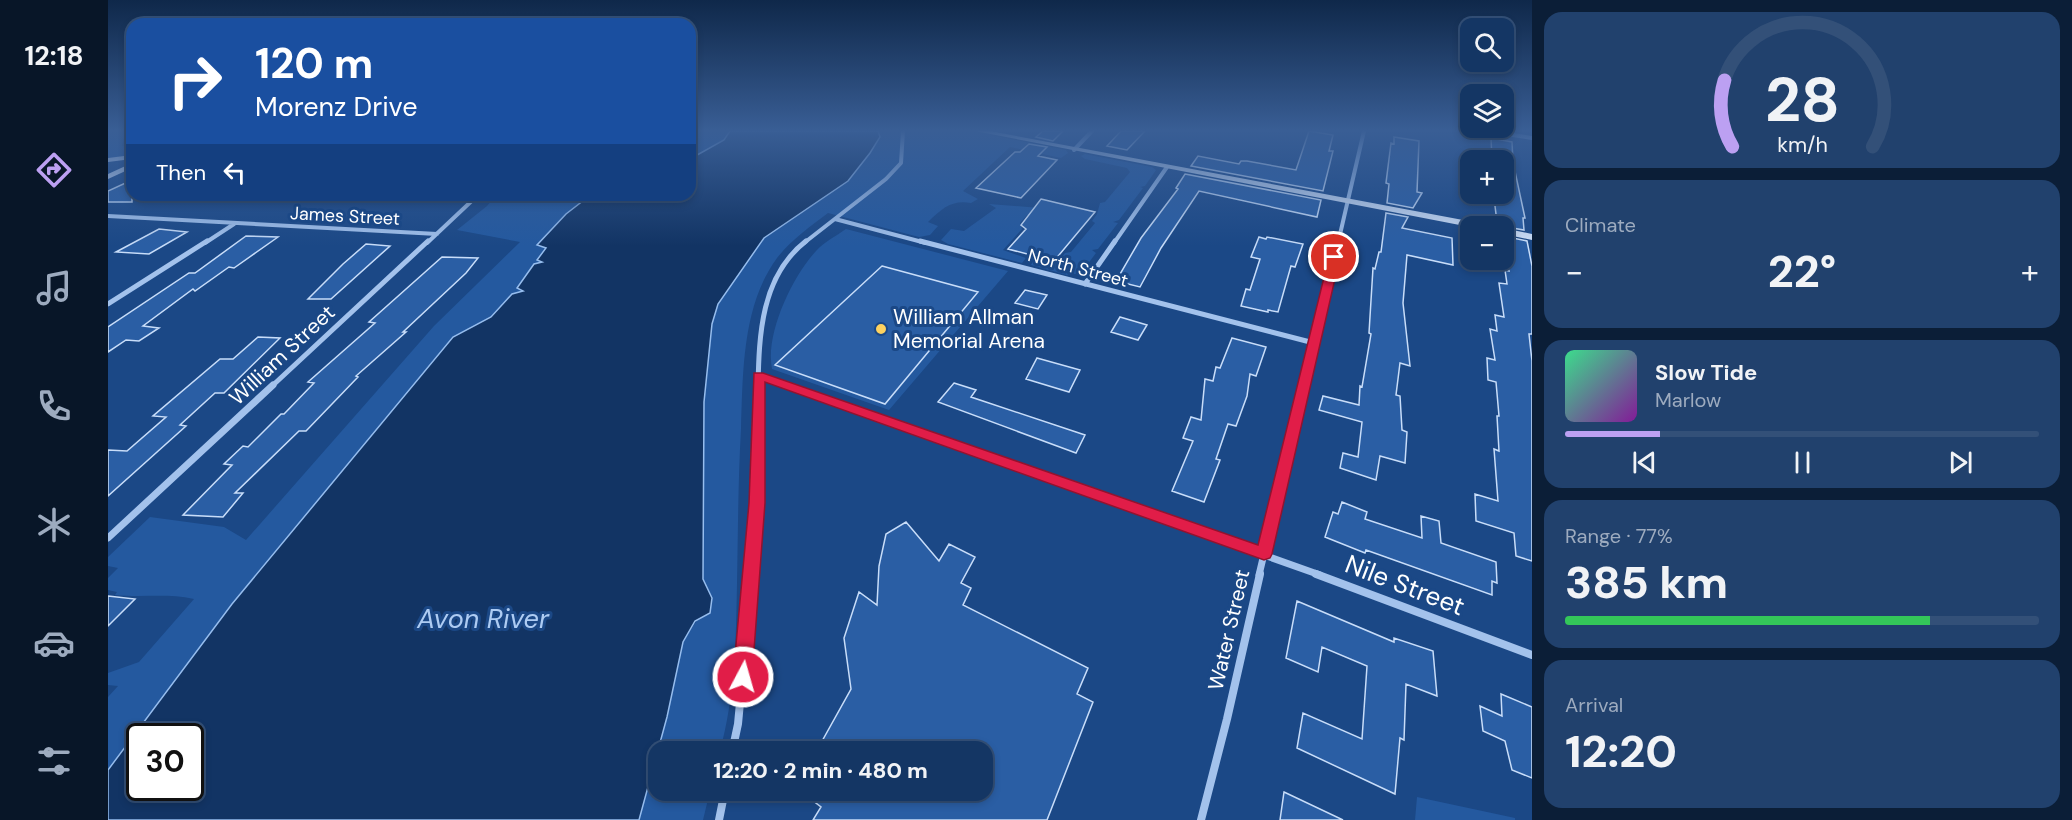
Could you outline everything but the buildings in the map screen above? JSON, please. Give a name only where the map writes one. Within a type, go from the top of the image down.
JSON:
[{"type":"street","points":[[734,741],[750,607],[757,503],[759,333],[769,294],[786,261],[802,244],[895,169]]},
{"type":"street","points":[[1085,284],[1165,169]]},
{"type":"street","points":[[1179,169],[1460,223]]},
{"type":"street","name":"Water Street","points":[[1201,820],[1227,719],[1355,169]]},
{"type":"street","name":"William Street","points":[[108,538],[472,201]]},
{"type":"street","name":"James Street","points":[[108,216],[437,234]]},
{"type":"street","name":"North Street","points":[[835,219],[1314,343]]},
{"type":"street","points":[[108,304],[235,224]]},
{"type":"street","points":[[1514,233],[1532,237]]},
{"type":"street","name":"Nile Street","points":[[758,375],[1264,554],[1532,655]]},
{"type":"street","points":[[719,820],[723,801]]},
{"type":"shaded area","points":[[851,169],[986,169],[963,191],[978,199],[971,203],[953,204],[943,209],[928,222],[938,226],[930,235],[919,237],[828,213],[783,251],[765,277],[751,318],[744,363],[735,647],[732,689],[725,730],[722,741],[660,741],[683,641],[712,598],[703,579],[704,402],[712,324],[718,304],[764,238],[793,218]]},
{"type":"shaded area","points":[[1128,169],[1156,170],[1145,186],[1140,187],[1143,188],[1119,220],[1113,222],[1118,223],[1098,249],[1092,250],[1096,253],[1081,273],[1067,275],[1031,265],[1033,260],[1041,259],[1057,263],[1065,253],[1071,252],[1095,223],[1092,221],[1100,203],[1105,202],[1130,172]]},
{"type":"shaded area","points":[[491,201],[587,201],[538,246],[546,247],[538,260],[543,261],[518,288],[523,291],[512,294],[491,317],[453,337],[232,604],[143,723],[126,723],[126,746],[108,770],[108,697],[118,686],[108,685],[108,673],[139,662],[194,599],[174,596],[115,595],[117,592],[108,590],[108,578],[118,568],[108,566],[108,557],[150,517],[224,527],[246,540],[434,326],[520,242],[457,230]]},
{"type":"shaded area","points":[[989,204],[1040,208],[1035,215],[1027,215],[1020,223],[1022,229],[1003,250],[1026,258],[1022,263],[948,244],[941,240],[951,229],[964,231],[996,208]]},
{"type":"shaded area","points":[[846,229],[1008,271],[889,410],[772,369],[771,355],[777,323],[782,307],[798,275],[816,251]]},
{"type":"shaded area","points":[[648,787],[648,801],[708,801],[703,820],[639,820]]},
{"type":"shaded area","points":[[1417,797],[1515,818],[1515,820],[1415,820]]},
{"type":"water","name":"Avon River","points":[[696,169],[857,169],[848,181],[764,238],[718,304],[712,324],[704,402],[703,579],[712,598],[710,613],[695,621],[683,642],[660,741],[648,741],[648,787],[639,820],[108,820],[108,770],[126,746],[126,801],[204,801],[204,723],[143,723],[232,604],[453,337],[491,317],[512,294],[523,291],[517,288],[534,264],[542,262],[537,260],[546,248],[537,245],[566,214],[583,201],[696,201]]},
{"type":"place","name":"William Allman Memorial Arena","points":[[881,329]]},
{"type":"route","points":[[743,677],[757,503],[758,375],[1264,554],[1334,257]]}]
